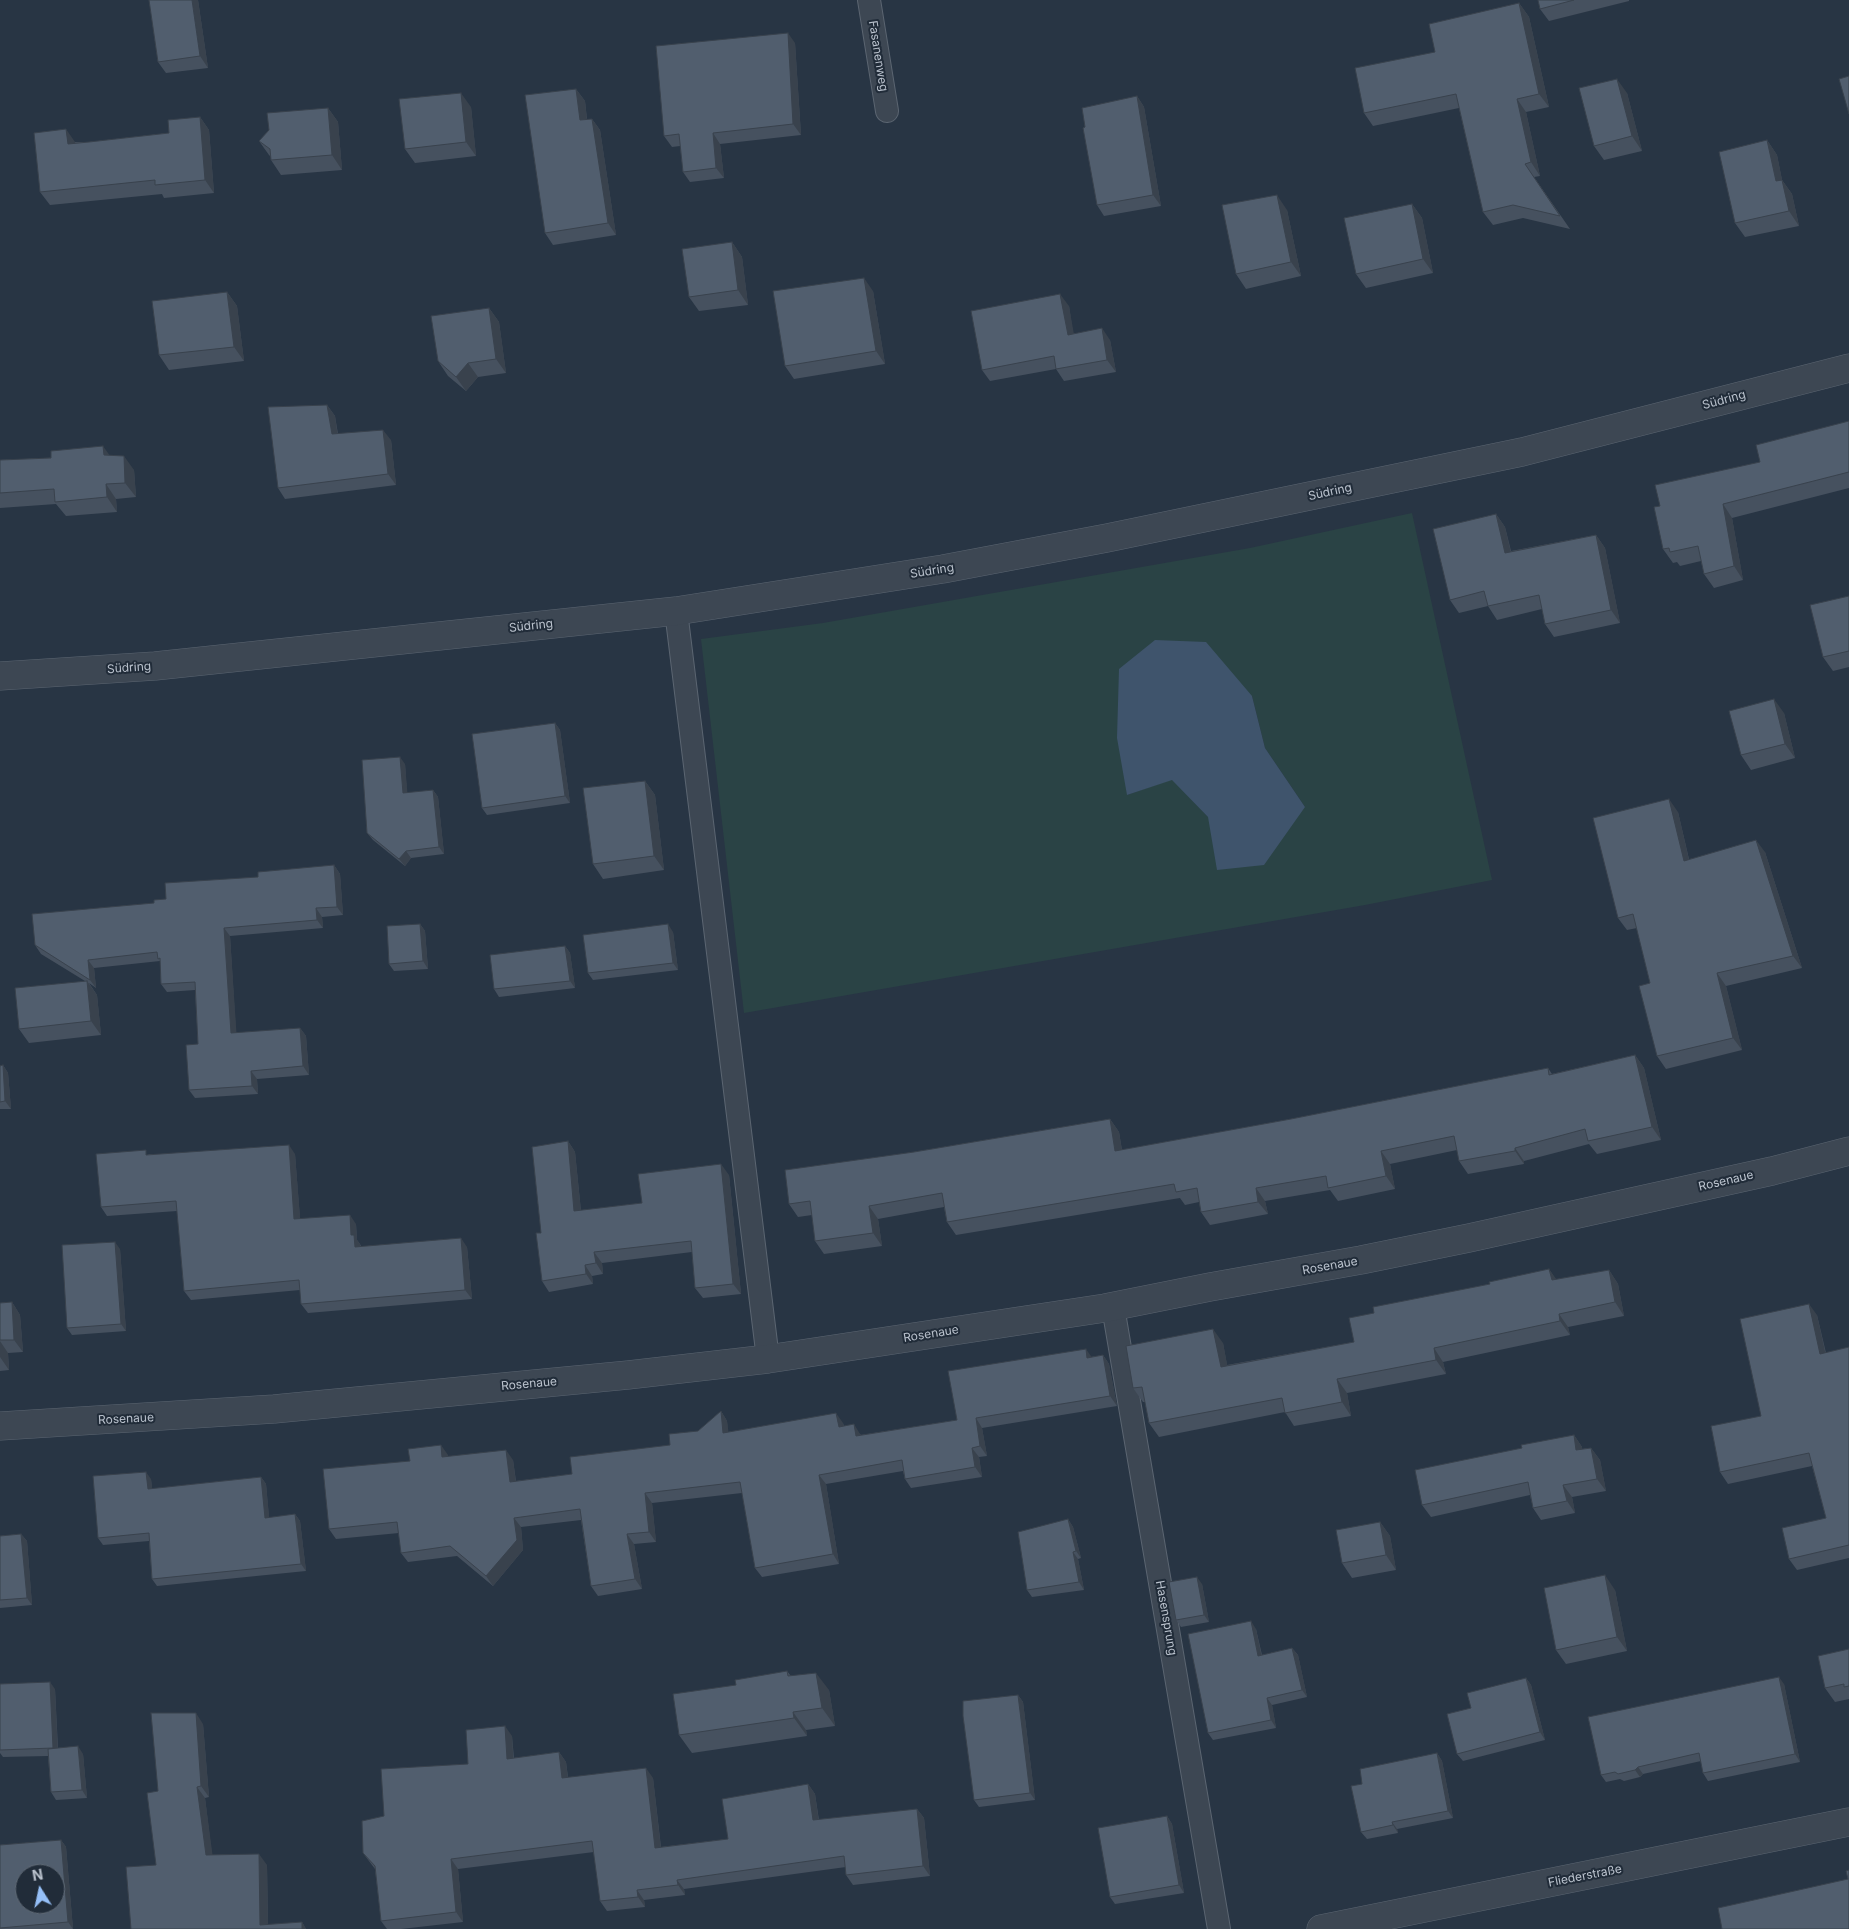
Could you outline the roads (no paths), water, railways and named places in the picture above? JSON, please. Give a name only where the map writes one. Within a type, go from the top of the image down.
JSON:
[{"type":"street","name":"Südring","points":[[0,676],[155,666],[676,611],[943,569],[1106,538],[1522,452],[1849,368]]},
{"type":"street","name":"Rosenaue","points":[[0,1426],[274,1408],[628,1375],[768,1359],[1113,1307],[1469,1238],[1772,1171],[1849,1151]]},
{"type":"street","name":"Fliederstraße","points":[[1321,1929],[1849,1822]]},
{"type":"lane","name":"Fasanenweg","points":[[869,0],[887,111]]},
{"type":"lane","points":[[676,611],[768,1359]]},
{"type":"lane","name":"Hasensprung","points":[[1113,1307],[1219,1929]]},
{"type":"water","points":[[1155,640],[1206,642],[1252,696],[1265,748],[1305,807],[1264,865],[1217,870],[1208,817],[1172,780],[1127,795],[1117,738],[1119,669]]}]
